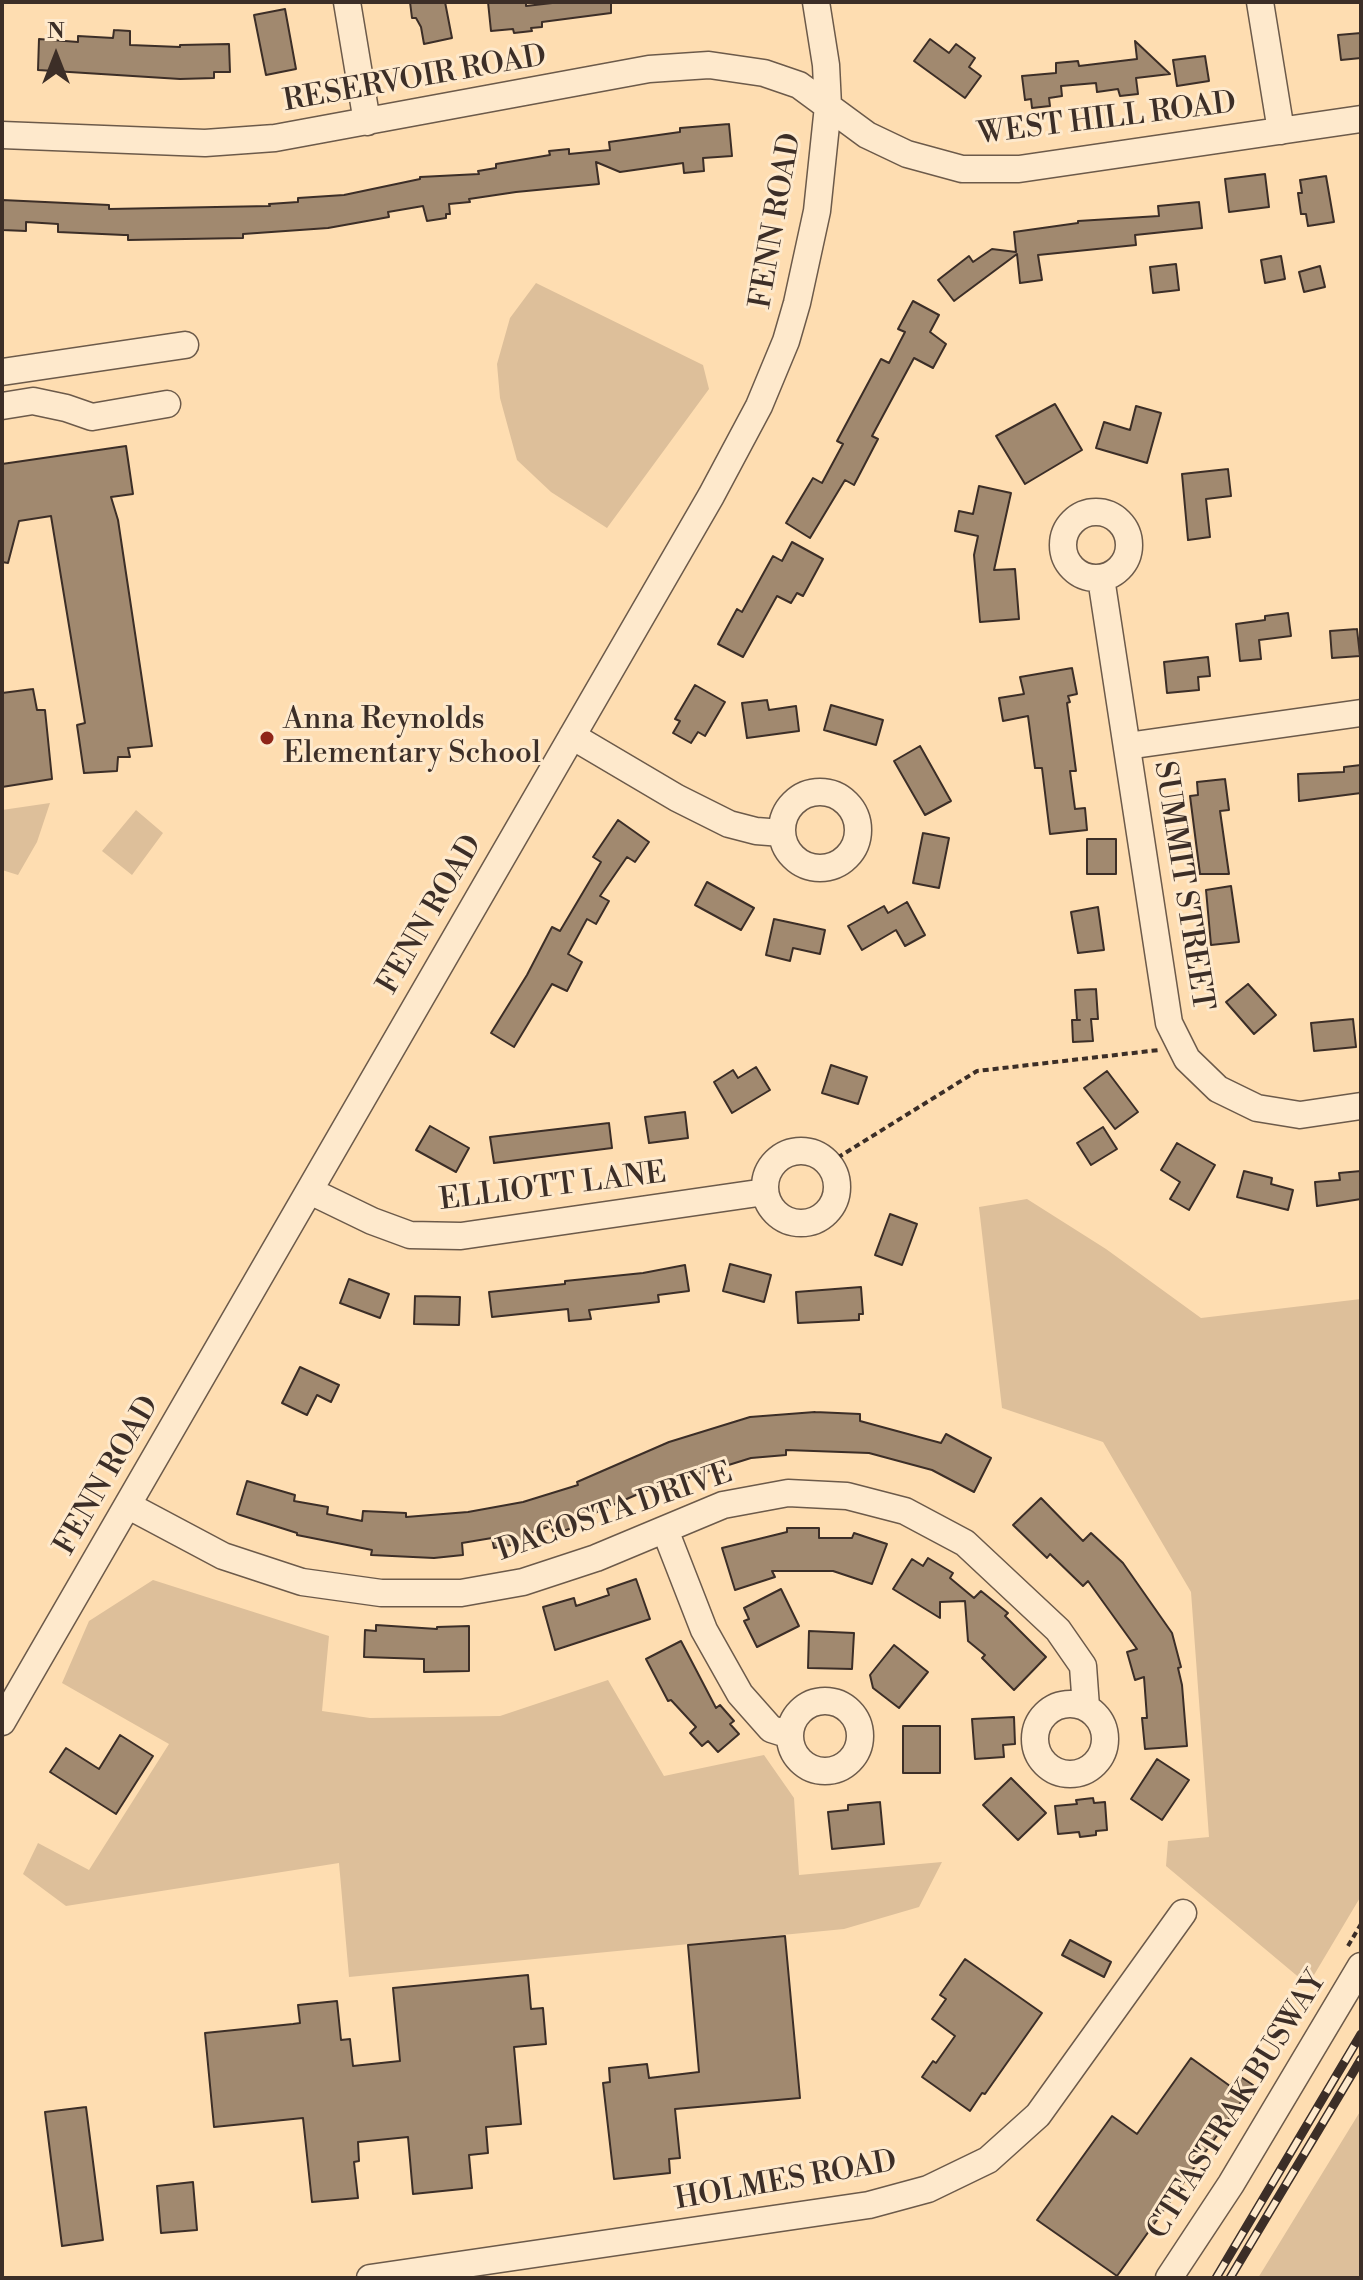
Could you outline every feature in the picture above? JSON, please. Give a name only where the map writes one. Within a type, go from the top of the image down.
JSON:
[{"type":"street","points":[[347,2],[367,122]]},
{"type":"street","name":"FENN ROAD","points":[[2,1722],[739,446],[773,375],[794,316],[808,262],[819,197],[828,106],[826,65],[816,2]]},
{"type":"street","points":[[1260,2],[1281,131]]},
{"type":"street","name":"RESERVOIR ROAD","points":[[2,135],[205,143],[275,138],[649,69],[709,65],[764,73],[799,85],[828,106]]},
{"type":"street","name":"WEST HILL ROAD","points":[[828,106],[867,135],[896,149],[962,169],[1019,169],[1361,119]]},
{"type":"street","points":[[2,372],[185,345]]},
{"type":"street","points":[[2,406],[33,401],[92,417],[167,404]]},
{"type":"street","name":"SUMMIT STREET","points":[[1101,578],[1169,1023],[1187,1059],[1218,1089],[1257,1108],[1300,1115],[1361,1106]]},
{"type":"street","points":[[1127,746],[1361,713]]},
{"type":"street","points":[[572,736],[677,798],[729,824],[782,833]]},
{"type":"street","points":[[795,1151],[813,1153],[829,1163],[837,1179],[836,1197],[827,1213],[812,1222],[794,1223],[771,1209],[765,1183],[771,1166],[786,1154],[795,1151]]},
{"type":"street","name":"ELLIOTT LANE","points":[[310,1191],[372,1221],[410,1235],[436,1236],[476,1234],[765,1192]]},
{"type":"street","name":"DACOSTA DRIVE","points":[[129,1506],[223,1556],[302,1582],[381,1593],[461,1593],[523,1582],[596,1558],[723,1505],[788,1493],[847,1496],[905,1511],[965,1543],[1058,1630],[1083,1666],[1086,1707]]},
{"type":"street","points":[[665,1530],[704,1630],[740,1694],[771,1729],[790,1735]]},
{"type":"street","name":"HOLMES ROAD","points":[[370,2278],[869,2205],[928,2189],[988,2160],[1038,2115],[1183,1913]]},
{"type":"street","name":"CTFASTRAK BUSWAY","points":[[1169,2278],[1237,2173],[1361,1966]]},
{"type":"path","points":[[829,1163],[977,1071],[1181,1047]]},
{"type":"shaded area","points":[[536,283],[703,365],[709,389],[607,528],[551,492],[517,460],[500,398],[497,364],[510,318]]},
{"type":"shaded area","points":[[50,803],[37,842],[18,875],[2,870],[2,810]]},
{"type":"shaded area","points":[[136,810],[163,833],[132,875],[102,851]]},
{"type":"shaded area","points":[[1027,1199],[1106,1249],[1201,1318],[1361,1299],[1361,1896],[1308,1985],[1166,1866],[1168,1841],[1209,1837],[1191,1592],[1103,1442],[1002,1408],[979,1207]]},
{"type":"shaded area","points":[[153,1580],[329,1636],[322,1711],[370,1718],[500,1716],[608,1680],[664,1776],[764,1755],[794,1798],[799,1875],[942,1862],[919,1907],[844,1929],[349,1977],[339,1863],[66,1906],[23,1874],[38,1843],[89,1870],[169,1744],[62,1683],[89,1621]]},
{"type":"shaded area","points":[[1361,2110],[1361,2278],[1258,2278]]},
{"type":"building","points":[[410,2],[445,2],[452,38],[424,44],[421,27],[416,18],[412,18]]},
{"type":"building","points":[[488,2],[526,2],[526,6],[611,2],[611,13],[542,22],[542,27],[531,28],[532,31],[491,31]]},
{"type":"building","points":[[285,9],[296,69],[266,75],[254,15]]},
{"type":"building","points":[[114,30],[130,31],[130,45],[180,47],[229,44],[230,72],[214,72],[214,78],[180,79],[38,70],[39,39],[78,42],[78,36],[113,38]]},
{"type":"building","points":[[1361,33],[1361,58],[1341,60],[1338,35]]},
{"type":"building","points":[[930,39],[949,53],[956,44],[975,58],[969,67],[981,76],[965,98],[914,61]]},
{"type":"building","points":[[1135,41],[1170,74],[1136,78],[1138,94],[1120,96],[1118,89],[1097,92],[1096,83],[1061,86],[1062,96],[1049,98],[1050,106],[1032,108],[1031,99],[1025,100],[1022,76],[1056,73],[1056,63],[1078,61],[1079,66],[1137,59]]},
{"type":"building","points":[[1205,56],[1209,81],[1177,86],[1173,60]]},
{"type":"building","points":[[729,124],[732,156],[703,158],[704,171],[684,173],[683,163],[620,172],[596,162],[599,184],[469,199],[470,202],[449,204],[450,214],[446,214],[446,218],[427,221],[423,206],[388,212],[389,217],[328,228],[243,234],[243,238],[128,240],[128,235],[58,232],[58,224],[26,222],[26,231],[2,230],[2,200],[109,205],[109,209],[270,206],[298,202],[298,198],[344,195],[420,177],[479,174],[478,171],[496,168],[496,164],[550,155],[549,151],[569,149],[569,154],[610,150],[609,142],[680,132],[680,128]]},
{"type":"building","points":[[1265,174],[1269,207],[1229,212],[1225,179]]},
{"type":"building","points":[[1326,176],[1334,222],[1308,226],[1306,214],[1301,214],[1300,180]]},
{"type":"building","points":[[1199,202],[1202,228],[1135,235],[1136,245],[1038,255],[1042,280],[1020,283],[1017,254],[954,301],[938,280],[969,256],[973,262],[992,249],[1016,252],[1014,232],[1078,221],[1159,216],[1158,206]]},
{"type":"building","points":[[1281,256],[1285,279],[1265,283],[1261,260]]},
{"type":"building","points":[[1176,264],[1179,290],[1153,293],[1150,267]]},
{"type":"building","points":[[1320,266],[1325,287],[1304,292],[1299,272]]},
{"type":"building","points":[[913,301],[939,315],[930,332],[946,344],[933,368],[914,358],[872,436],[878,439],[854,485],[845,480],[810,538],[786,523],[813,478],[822,483],[843,444],[837,441],[881,359],[889,363],[905,332],[898,329]]},
{"type":"building","points":[[1055,404],[1082,450],[1025,484],[996,436]]},
{"type":"building","points":[[1136,406],[1161,413],[1147,463],[1096,448],[1104,422],[1130,430]]},
{"type":"building","points":[[126,446],[133,494],[111,497],[118,520],[152,746],[128,748],[130,757],[118,757],[117,771],[84,773],[77,725],[85,723],[51,516],[19,521],[8,563],[2,562],[2,464]]},
{"type":"building","points":[[1228,469],[1231,496],[1206,499],[1210,537],[1188,540],[1182,474]]},
{"type":"building","points":[[979,486],[1011,493],[994,570],[1015,569],[1019,619],[980,622],[974,555],[978,536],[955,531],[959,511],[973,514]]},
{"type":"building","points":[[792,542],[823,559],[803,596],[797,593],[791,603],[777,596],[743,657],[718,644],[737,609],[742,612],[773,556],[782,561]]},
{"type":"building","points":[[1288,613],[1291,636],[1259,640],[1261,659],[1240,661],[1236,624]]},
{"type":"building","points":[[1357,629],[1360,656],[1332,658],[1330,631]]},
{"type":"building","points":[[1208,657],[1210,676],[1198,677],[1199,690],[1167,693],[1164,662]]},
{"type":"building","points":[[1072,668],[1077,694],[1068,696],[1070,702],[1067,703],[1076,771],[1070,771],[1075,809],[1085,808],[1087,830],[1050,834],[1042,768],[1035,768],[1028,716],[1003,721],[999,698],[1024,694],[1020,677]]},
{"type":"building","points":[[695,685],[725,702],[705,736],[698,732],[691,743],[673,733],[680,721],[675,719]]},
{"type":"building","points":[[33,689],[37,710],[45,710],[52,779],[2,787],[2,693]]},
{"type":"building","points":[[767,700],[769,710],[796,706],[799,731],[747,738],[742,703]]},
{"type":"building","points":[[831,705],[883,720],[876,745],[824,730]]},
{"type":"building","points":[[920,746],[951,801],[925,815],[894,761]]},
{"type":"building","points":[[1361,765],[1361,793],[1299,801],[1298,774],[1344,772],[1344,767]]},
{"type":"building","points":[[1225,779],[1229,810],[1220,811],[1229,874],[1200,874],[1190,796],[1198,795],[1197,782]]},
{"type":"building","points":[[618,820],[649,842],[635,862],[627,857],[600,896],[609,901],[596,924],[587,919],[568,954],[582,962],[567,991],[552,984],[514,1047],[491,1033],[552,927],[560,931],[601,862],[593,857]]},
{"type":"building","points":[[923,833],[949,838],[939,888],[913,883]]},
{"type":"building","points":[[1087,839],[1116,839],[1116,874],[1087,874]]},
{"type":"building","points":[[707,882],[754,908],[741,930],[695,905]]},
{"type":"building","points":[[1231,886],[1239,942],[1211,945],[1206,890]]},
{"type":"building","points":[[907,902],[925,935],[905,946],[896,930],[862,950],[848,926],[884,906],[888,913]]},
{"type":"building","points":[[1098,907],[1104,950],[1078,953],[1071,912]]},
{"type":"building","points":[[774,919],[825,930],[820,954],[793,948],[790,961],[766,955]]},
{"type":"building","points":[[1248,984],[1276,1015],[1254,1034],[1226,1002]]},
{"type":"building","points":[[1096,989],[1098,1019],[1091,1019],[1093,1041],[1073,1042],[1072,1020],[1077,1020],[1075,990]]},
{"type":"building","points":[[1353,1019],[1356,1047],[1314,1051],[1311,1023]]},
{"type":"building","points":[[831,1065],[867,1077],[858,1104],[822,1093]]},
{"type":"building","points":[[756,1067],[770,1090],[732,1113],[714,1082],[733,1070],[738,1078]]},
{"type":"building","points":[[1107,1071],[1138,1112],[1115,1129],[1084,1088]]},
{"type":"building","points":[[685,1112],[688,1138],[649,1143],[645,1117]]},
{"type":"building","points":[[609,1123],[612,1148],[494,1163],[490,1137]]},
{"type":"building","points":[[430,1126],[469,1148],[456,1172],[416,1150]]},
{"type":"building","points":[[1103,1127],[1117,1149],[1091,1165],[1077,1143]]},
{"type":"building","points":[[1177,1143],[1215,1165],[1189,1210],[1170,1199],[1180,1182],[1161,1170]]},
{"type":"building","points":[[1244,1171],[1272,1178],[1271,1184],[1293,1190],[1288,1210],[1237,1197]]},
{"type":"building","points":[[1361,1171],[1361,1199],[1317,1206],[1315,1182],[1340,1180],[1339,1173]]},
{"type":"building","points":[[890,1214],[917,1224],[902,1265],[875,1255]]},
{"type":"building","points":[[730,1264],[771,1275],[764,1302],[723,1291]]},
{"type":"building","points":[[685,1265],[689,1291],[658,1295],[659,1302],[589,1310],[591,1319],[569,1321],[568,1309],[492,1317],[489,1292],[565,1284],[565,1281]]},
{"type":"building","points":[[349,1279],[389,1294],[380,1318],[340,1303]]},
{"type":"building","points":[[861,1287],[863,1314],[859,1314],[859,1320],[798,1323],[796,1292]]},
{"type":"building","points":[[415,1296],[460,1297],[459,1325],[414,1324]]},
{"type":"building","points":[[300,1367],[339,1385],[331,1402],[317,1395],[307,1415],[282,1403]]},
{"type":"building","points":[[815,1412],[860,1414],[860,1421],[941,1443],[946,1434],[991,1458],[974,1492],[932,1470],[869,1453],[786,1450],[786,1455],[751,1458],[690,1477],[662,1491],[659,1485],[576,1521],[578,1526],[554,1534],[551,1526],[521,1536],[522,1543],[494,1548],[492,1538],[462,1543],[463,1555],[434,1558],[371,1555],[372,1550],[297,1535],[237,1514],[247,1481],[295,1495],[294,1501],[328,1507],[327,1514],[362,1521],[363,1511],[406,1513],[406,1517],[468,1512],[523,1502],[578,1485],[577,1482],[669,1442],[750,1417]]},
{"type":"building","points":[[1041,1498],[1083,1541],[1091,1533],[1123,1563],[1172,1633],[1181,1667],[1178,1668],[1187,1746],[1145,1749],[1142,1718],[1147,1718],[1144,1677],[1135,1680],[1127,1652],[1137,1649],[1088,1581],[1083,1586],[1050,1554],[1047,1558],[1013,1525]]},
{"type":"building","points":[[787,1528],[819,1528],[819,1538],[852,1538],[854,1533],[887,1544],[872,1584],[833,1571],[772,1571],[775,1577],[735,1590],[722,1548],[787,1532]]},
{"type":"building","points":[[928,1558],[953,1573],[950,1578],[974,1598],[981,1591],[1008,1613],[1005,1616],[1046,1657],[1014,1690],[982,1658],[985,1655],[968,1641],[965,1601],[940,1602],[940,1618],[893,1589],[912,1559],[923,1566]]},
{"type":"building","points":[[636,1579],[650,1619],[555,1650],[543,1607],[574,1598],[576,1606],[609,1595],[607,1589]]},
{"type":"building","points":[[781,1589],[799,1626],[757,1647],[744,1621],[749,1619],[744,1608]]},
{"type":"building","points":[[376,1625],[437,1629],[469,1626],[469,1671],[424,1672],[424,1659],[364,1657],[365,1630],[376,1631]]},
{"type":"building","points":[[809,1631],[854,1633],[852,1669],[808,1668]]},
{"type":"building","points":[[681,1641],[716,1708],[720,1705],[734,1721],[730,1724],[739,1734],[718,1752],[708,1741],[702,1746],[690,1733],[696,1727],[671,1700],[668,1701],[646,1659]]},
{"type":"building","points":[[894,1645],[928,1672],[899,1708],[873,1688],[870,1675]]},
{"type":"building","points":[[1014,1717],[1015,1744],[1003,1745],[1004,1757],[975,1759],[972,1719]]},
{"type":"building","points":[[903,1726],[940,1726],[940,1773],[903,1773]]},
{"type":"building","points":[[120,1735],[153,1756],[116,1814],[50,1772],[66,1748],[99,1769]]},
{"type":"building","points":[[1157,1759],[1189,1780],[1162,1820],[1131,1799]]},
{"type":"building","points":[[1011,1778],[1046,1813],[1018,1840],[983,1805]]},
{"type":"building","points":[[1093,1798],[1094,1803],[1105,1802],[1107,1830],[1080,1837],[1079,1832],[1058,1834],[1055,1806],[1077,1804],[1076,1800]]},
{"type":"building","points":[[880,1802],[884,1844],[832,1849],[828,1812],[848,1810],[848,1805]]},
{"type":"building","points":[[785,1936],[800,2098],[675,2109],[680,2158],[669,2159],[670,2173],[614,2179],[603,2083],[610,2082],[609,2068],[647,2064],[649,2078],[699,2072],[688,1945]]},
{"type":"building","points":[[1070,1940],[1111,1962],[1104,1977],[1062,1955]]},
{"type":"building","points":[[965,1959],[1042,2013],[970,2111],[922,2077],[955,2036],[932,2019],[946,1999],[940,1995]]},
{"type":"building","points":[[528,1975],[531,2009],[543,2008],[546,2044],[514,2047],[521,2124],[486,2127],[488,2153],[469,2155],[472,2188],[413,2194],[408,2137],[358,2142],[359,2161],[354,2162],[358,2198],[312,2202],[303,2118],[214,2127],[205,2033],[300,2023],[298,2005],[337,2001],[341,2040],[350,2039],[353,2066],[400,2061],[393,1988]]},
{"type":"building","points":[[1191,2058],[1230,2086],[1238,2075],[1253,2085],[1117,2276],[1037,2220],[1112,2116],[1137,2134]]},
{"type":"building","points":[[86,2107],[103,2240],[62,2246],[45,2112]]},
{"type":"building","points":[[193,2182],[197,2230],[161,2233],[157,2186]]},
{"type":"railway","points":[[1216,2278],[1361,2034]]},
{"type":"railway","points":[[1230,2278],[1361,2059]]},
{"type":"place","name":"Anna Reynolds Elementary School","points":[[267,738]]}]
